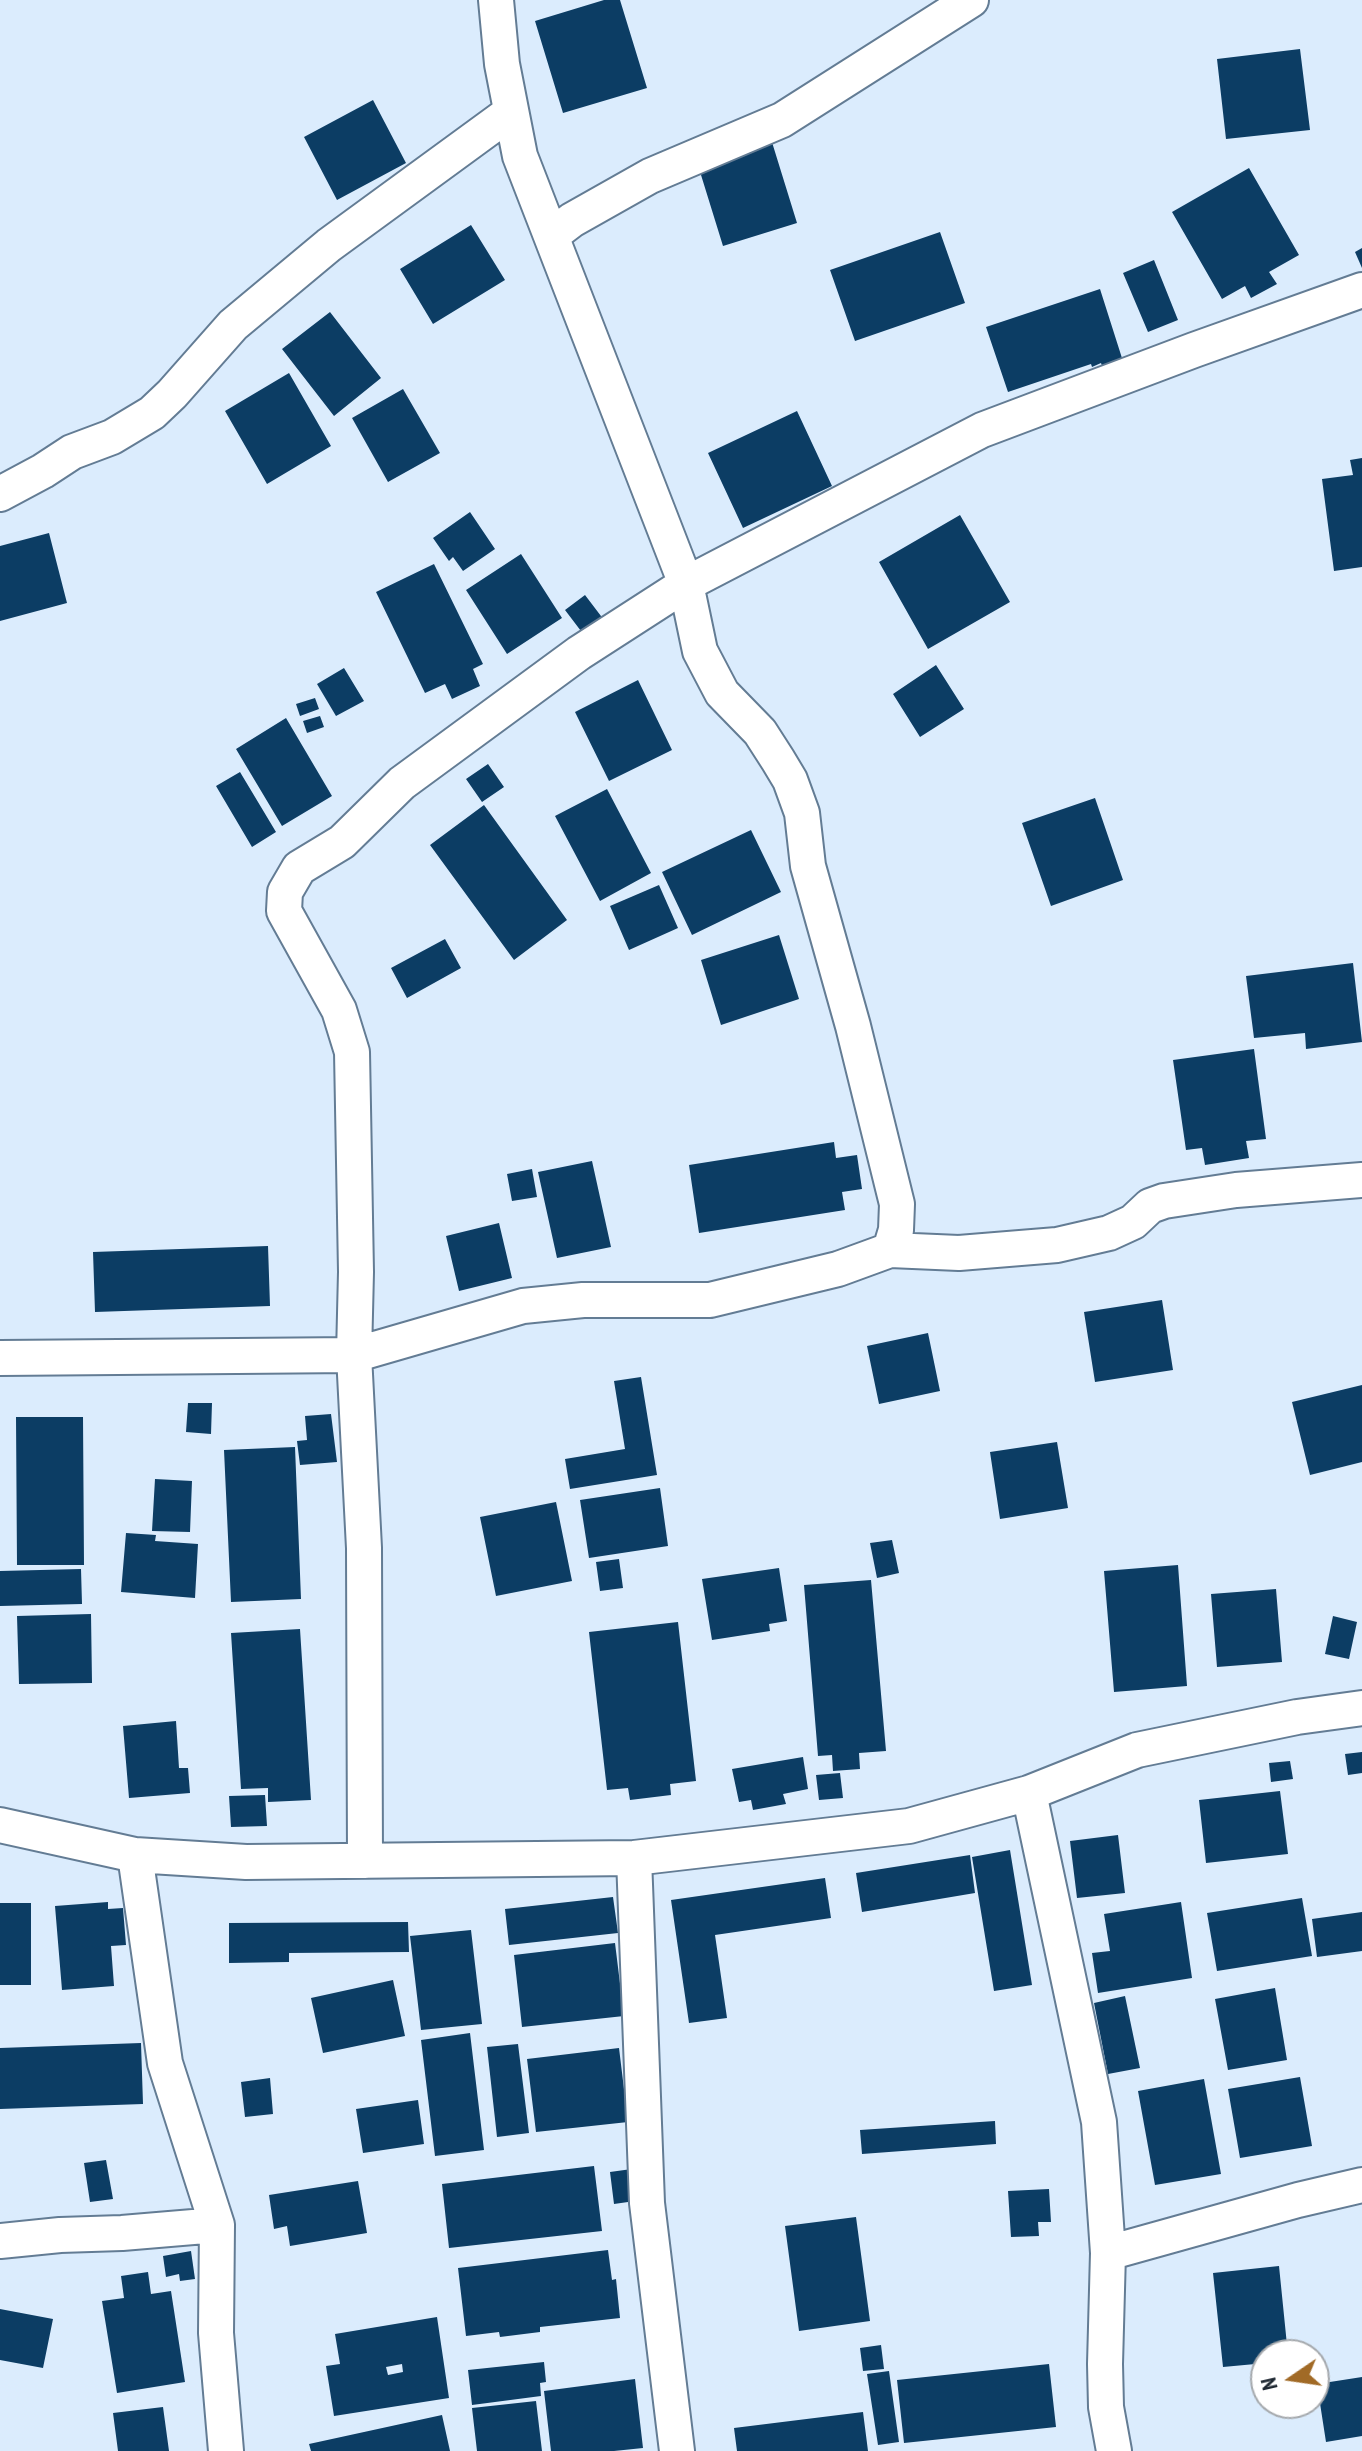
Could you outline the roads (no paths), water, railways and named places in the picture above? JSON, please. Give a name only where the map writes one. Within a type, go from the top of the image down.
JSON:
[{"type":"street","points":[[496,0],[502,64],[520,156],[686,584],[700,651],[722,693],[760,732],[778,760],[790,780],[802,813],[808,866],[853,1026],[897,1204],[896,1230],[890,1250]]},
{"type":"street","points":[[551,236],[572,220],[650,176],[782,120],[971,0]]},
{"type":"street","points":[[0,494],[72,452],[112,437],[152,413],[233,325],[329,245],[511,112]]},
{"type":"street","points":[[365,1861],[364,1548],[354,1355],[356,1272],[352,1052],[339,1010],[284,911],[285,892],[299,868],[342,842],[402,783],[579,653],[686,584],[982,430],[1362,290]]},
{"type":"street","points":[[0,1358],[354,1355],[523,1306],[583,1300],[710,1300],[838,1269],[890,1250],[959,1253],[1057,1245],[1109,1233],[1133,1222],[1150,1206],[1164,1201],[1236,1190],[1362,1180]]},
{"type":"street","points":[[0,1825],[135,1855],[246,1862],[634,1858],[909,1826],[1029,1793],[1137,1750],[1297,1717],[1362,1708]]},
{"type":"street","points":[[1029,1793],[1099,2122],[1108,2253],[1106,2407],[1114,2451]]},
{"type":"street","points":[[135,1855],[165,2063],[217,2225],[216,2333],[226,2451]]},
{"type":"street","points":[[634,1858],[647,2203],[677,2451]]},
{"type":"street","points":[[1108,2253],[1362,2185]]},
{"type":"street","points":[[0,2241],[217,2225]]}]
